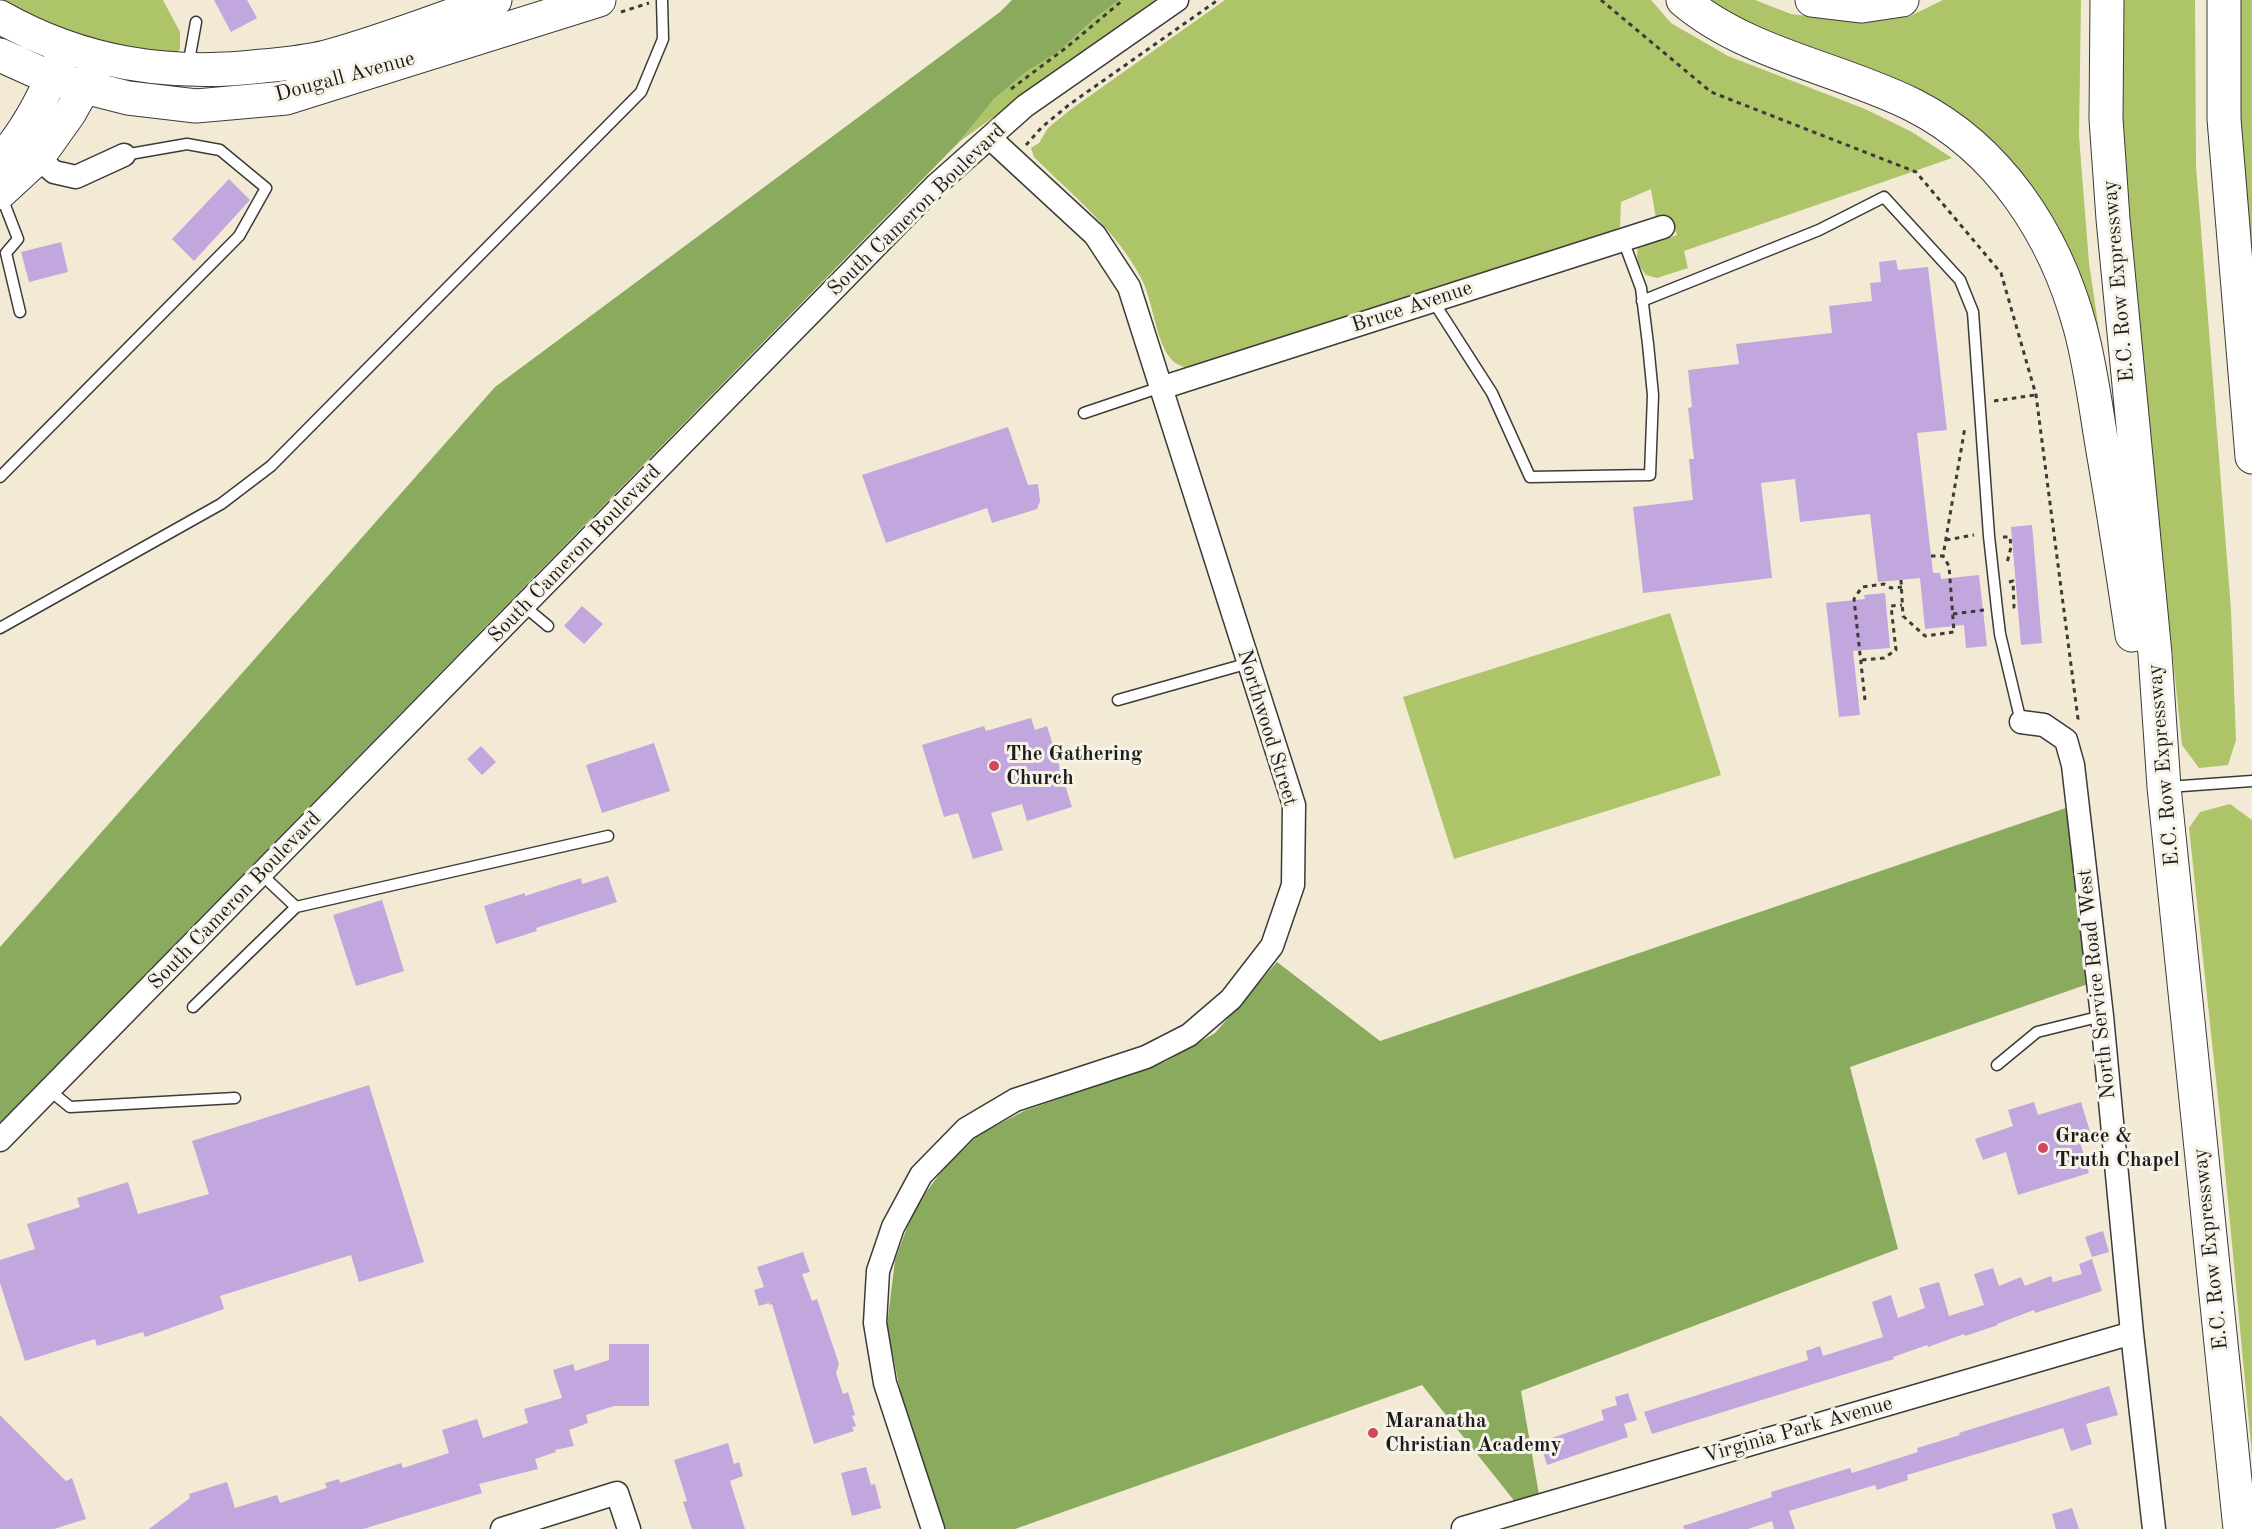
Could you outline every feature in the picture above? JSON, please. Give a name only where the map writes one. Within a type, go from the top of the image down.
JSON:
[{"type":"main road","name":"Dougall Avenue","points":[[0,17],[23,30],[66,48],[101,58],[163,69],[227,70],[326,57],[495,0]]},
{"type":"main road","points":[[1683,0],[1720,27],[1744,39],[1850,77],[1930,114],[1981,152],[2014,189],[2029,210],[2057,264],[2080,327],[2101,435],[2135,656],[2164,787]]},
{"type":"main road","points":[[1812,0],[1862,6],[1902,0]]},
{"type":"main road","name":"E.C. Row Expressway","points":[[2107,0],[2106,119],[2109,179],[2155,654],[2164,787],[2240,1529]]},
{"type":"main road","points":[[2224,0],[2224,119],[2252,457]]},
{"type":"main road","name":"Dougall Avenue","points":[[0,55],[51,78],[85,87],[128,98],[196,106],[286,98],[612,5]]},
{"type":"street","name":"South Cameron Boulevard","points":[[0,1140],[936,185],[1025,106],[1178,0]]},
{"type":"street","points":[[0,160],[11,149],[35,111],[66,48]]},
{"type":"street","points":[[0,193],[38,159],[70,113],[101,58]]},
{"type":"street","name":"Northwood Street","points":[[933,1529],[885,1383],[875,1323],[878,1271],[893,1227],[921,1175],[966,1129],[1014,1100],[1146,1057],[1189,1035],[1232,999],[1272,946],[1293,885],[1294,805],[1129,287],[1095,235],[990,138]]},
{"type":"street","points":[[38,159],[54,172],[76,177],[123,155]]},
{"type":"street","name":"Bruce Avenue","points":[[1161,387],[1663,227]]},
{"type":"street","name":"North Service Road West","points":[[2021,722],[2044,724],[2066,740],[2073,765],[2102,1016],[2132,1333],[2154,1529]]},
{"type":"street","name":"Virginia Park Avenue","points":[[1462,1528],[2132,1333]]},
{"type":"street","points":[[502,1529],[617,1492],[629,1529]]},
{"type":"lane","points":[[0,628],[221,504],[271,466],[641,92],[663,39],[661,0]]},
{"type":"lane","points":[[188,70],[196,22]]},
{"type":"lane","points":[[0,477],[239,236],[266,188],[220,150],[187,144],[123,155]]},
{"type":"lane","points":[[0,193],[18,239],[6,253],[20,312]]},
{"type":"lane","points":[[1642,301],[1819,230],[1884,197],[1960,280],[1973,312],[1989,536],[2000,634],[2021,722]]},
{"type":"lane","points":[[1433,301],[1492,393],[1530,477],[1650,476],[1653,394],[1641,288],[1623,240]]},
{"type":"lane","points":[[1084,413],[1161,387]]},
{"type":"lane","points":[[524,606],[548,626]]},
{"type":"lane","points":[[1118,700],[1249,663]]},
{"type":"lane","points":[[2164,787],[2252,781]]},
{"type":"lane","points":[[193,1007],[296,907],[608,836]]},
{"type":"lane","points":[[261,874],[296,907]]},
{"type":"lane","points":[[1997,1065],[2037,1032],[2102,1016]]},
{"type":"lane","points":[[49,1090],[70,1107],[235,1098]]},
{"type":"path","points":[[612,5],[661,0]]},
{"type":"path","points":[[1011,88],[1123,0]]},
{"type":"path","points":[[1032,139],[1042,127],[1070,104],[1218,0]]},
{"type":"path","points":[[1601,0],[1711,92],[1916,172],[2001,273],[2036,395],[2078,719],[2075,726]]},
{"type":"path","points":[[1992,401],[2036,395]]},
{"type":"path","points":[[1901,580],[1904,616],[1925,636],[1954,632],[1949,566],[1943,556],[1966,420]]},
{"type":"path","points":[[1946,540],[1977,535]]},
{"type":"path","points":[[1931,556],[1943,556]]},
{"type":"path","points":[[1865,700],[1854,599],[1862,587],[1884,585],[1891,588],[1902,587]]},
{"type":"path","points":[[1862,660],[1884,658],[1896,650],[1892,606],[1902,605]]},
{"type":"path","points":[[1953,614],[1984,610]]},
{"type":"green space","points":[[0,0],[163,0],[180,32],[180,49],[175,55],[156,54],[67,34]]},
{"type":"green space","points":[[1012,0],[1119,0],[1058,52],[1026,72],[994,99],[959,142],[0,1123],[0,947],[495,387],[1000,12]]},
{"type":"green space","points":[[1119,0],[1155,0],[959,142],[994,99],[1026,72],[1058,52]]},
{"type":"green space","points":[[1225,0],[1651,0],[1671,23],[1728,56],[1865,109],[1912,132],[1952,158],[1684,251],[1688,268],[1657,278],[1646,275],[1641,269],[1637,259],[1638,248],[1677,235],[1669,216],[1656,219],[1651,189],[1621,202],[1620,227],[1602,239],[1188,369],[1173,361],[1166,352],[1143,282],[1121,246],[1094,215],[1034,157],[1031,148],[1039,143],[1048,128],[1070,110]]},
{"type":"green space","points":[[1702,0],[1755,0],[1791,14],[1855,22],[1910,16],[1943,0],[2081,0],[2079,136],[2089,263],[2104,365],[2009,170]]},
{"type":"green space","points":[[2122,0],[2195,0],[2196,166],[2231,610],[2236,740],[2228,765],[2199,768],[2182,745],[2122,169]]},
{"type":"green space","points":[[2234,0],[2252,0],[2252,391]]},
{"type":"green space","points":[[1670,613],[1721,775],[1454,859],[1403,697]]},
{"type":"green space","points":[[2230,804],[2252,820],[2252,1455],[2220,1117],[2189,828],[2200,812]]},
{"type":"green space","points":[[2066,808],[2088,984],[1850,1067],[1898,1249],[1521,1391],[1541,1506],[1521,1511],[1422,1385],[1015,1529],[944,1529],[903,1405],[887,1326],[895,1260],[914,1209],[943,1169],[978,1135],[1024,1111],[1165,1062],[1215,1033],[1277,962],[1380,1041]]},
{"type":"building","points":[[214,0],[247,0],[257,18],[231,32]]},
{"type":"building","points":[[229,179],[250,200],[194,261],[172,239]]},
{"type":"building","points":[[61,242],[68,272],[29,282],[21,252]]},
{"type":"building","points":[[1896,260],[1898,270],[1928,267],[1947,430],[1917,433],[1933,573],[1940,573],[1941,579],[1979,575],[1987,646],[1966,648],[1964,625],[1925,629],[1920,578],[1878,582],[1870,514],[1800,522],[1795,479],[1761,483],[1772,578],[1643,593],[1633,507],[1693,500],[1689,459],[1694,459],[1688,408],[1692,407],[1688,370],[1739,364],[1736,344],[1832,333],[1829,306],[1872,301],[1870,283],[1881,282],[1879,262]]},
{"type":"building","points":[[1008,427],[1028,485],[1038,484],[1040,501],[1037,509],[992,523],[987,508],[886,543],[862,475]]},
{"type":"building","points":[[2032,525],[2042,643],[2021,645],[2011,527]]},
{"type":"building","points":[[1885,593],[1890,648],[1853,651],[1860,715],[1839,717],[1826,603],[1865,599],[1864,595]]},
{"type":"building","points":[[582,606],[603,624],[584,644],[564,626]]},
{"type":"building","name":"The Gathering Church","points":[[1031,718],[1035,730],[1047,726],[1072,807],[1027,821],[1022,804],[991,813],[1003,850],[973,859],[958,813],[944,817],[922,745],[984,726],[986,731]]},
{"type":"building","points":[[654,743],[670,791],[602,813],[586,765]]},
{"type":"building","points":[[481,746],[496,762],[482,775],[467,759]]},
{"type":"building","points":[[608,876],[617,902],[536,928],[537,931],[496,944],[484,906],[581,878],[582,884]]},
{"type":"building","points":[[382,900],[404,971],[356,986],[333,915]]},
{"type":"building","points":[[369,1085],[424,1262],[359,1282],[351,1255],[220,1296],[224,1309],[145,1337],[143,1332],[97,1346],[95,1339],[25,1361],[0,1283],[0,1260],[35,1249],[27,1224],[80,1207],[77,1198],[128,1182],[138,1214],[209,1194],[192,1141]]},
{"type":"building","name":"Grace & Truth Chapel","points":[[2034,1102],[2038,1115],[2081,1102],[2093,1141],[2081,1145],[2089,1173],[2018,1195],[2006,1152],[1983,1160],[1975,1139],[2013,1126],[2008,1110]]},
{"type":"building","points":[[2103,1231],[2109,1252],[2092,1257],[2085,1237]]},
{"type":"building","points":[[803,1252],[810,1272],[802,1274],[812,1301],[817,1299],[839,1364],[836,1373],[843,1394],[848,1392],[856,1426],[852,1427],[854,1431],[814,1444],[772,1304],[759,1306],[754,1290],[764,1287],[757,1267]]},
{"type":"building","points":[[2092,1259],[2102,1291],[2035,1313],[2034,1310],[1965,1336],[1964,1334],[1928,1347],[1927,1345],[1893,1357],[1894,1359],[1652,1434],[1644,1412],[1808,1360],[1806,1351],[1820,1346],[1823,1356],[1883,1337],[1872,1302],[1891,1295],[1898,1318],[1925,1308],[1919,1288],[1939,1282],[1949,1316],[1984,1305],[1974,1274],[1993,1268],[1999,1286],[2021,1277],[2025,1286],[2051,1276],[2053,1282],[2082,1274],[2079,1264]]},
{"type":"building","points":[[609,1344],[649,1344],[649,1406],[614,1406],[586,1415],[588,1423],[569,1430],[574,1446],[555,1450],[556,1452],[535,1459],[538,1469],[479,1484],[482,1493],[363,1529],[149,1529],[190,1498],[189,1494],[227,1482],[235,1508],[277,1495],[280,1503],[327,1488],[325,1483],[339,1479],[340,1483],[401,1463],[403,1468],[449,1453],[442,1430],[477,1419],[483,1438],[528,1423],[524,1409],[562,1398],[553,1370],[573,1364],[575,1371],[609,1360]]},
{"type":"building","points":[[2109,1386],[2118,1415],[2086,1424],[2092,1444],[2071,1451],[2063,1428],[1907,1475],[1908,1480],[1877,1490],[1875,1485],[1789,1511],[1795,1529],[1774,1529],[1772,1521],[1748,1529],[1684,1529],[1683,1526],[1772,1497],[1771,1492],[1850,1468],[1852,1473],[1918,1452],[1917,1448],[1960,1435],[1959,1433]]},
{"type":"building","points":[[1628,1393],[1637,1420],[1624,1424],[1628,1437],[1547,1465],[1540,1442],[1604,1420],[1601,1410],[1617,1405],[1615,1397]]},
{"type":"building","points":[[0,1415],[66,1481],[72,1478],[86,1519],[54,1529],[0,1529]]},
{"type":"building","points":[[728,1443],[734,1464],[739,1462],[743,1476],[730,1481],[745,1529],[692,1529],[683,1502],[687,1501],[674,1460]]},
{"type":"building","points":[[866,1467],[871,1485],[875,1484],[881,1508],[852,1516],[841,1473]]},
{"type":"building","points":[[2072,1508],[2079,1529],[2056,1529],[2052,1514]]},
{"type":"place","name":"The Gathering Church","points":[[994,766]]},
{"type":"place","name":"Grace & Truth Chapel","points":[[2043,1148]]},
{"type":"place","name":"Maranatha Christian Academy","points":[[1373,1433]]}]
